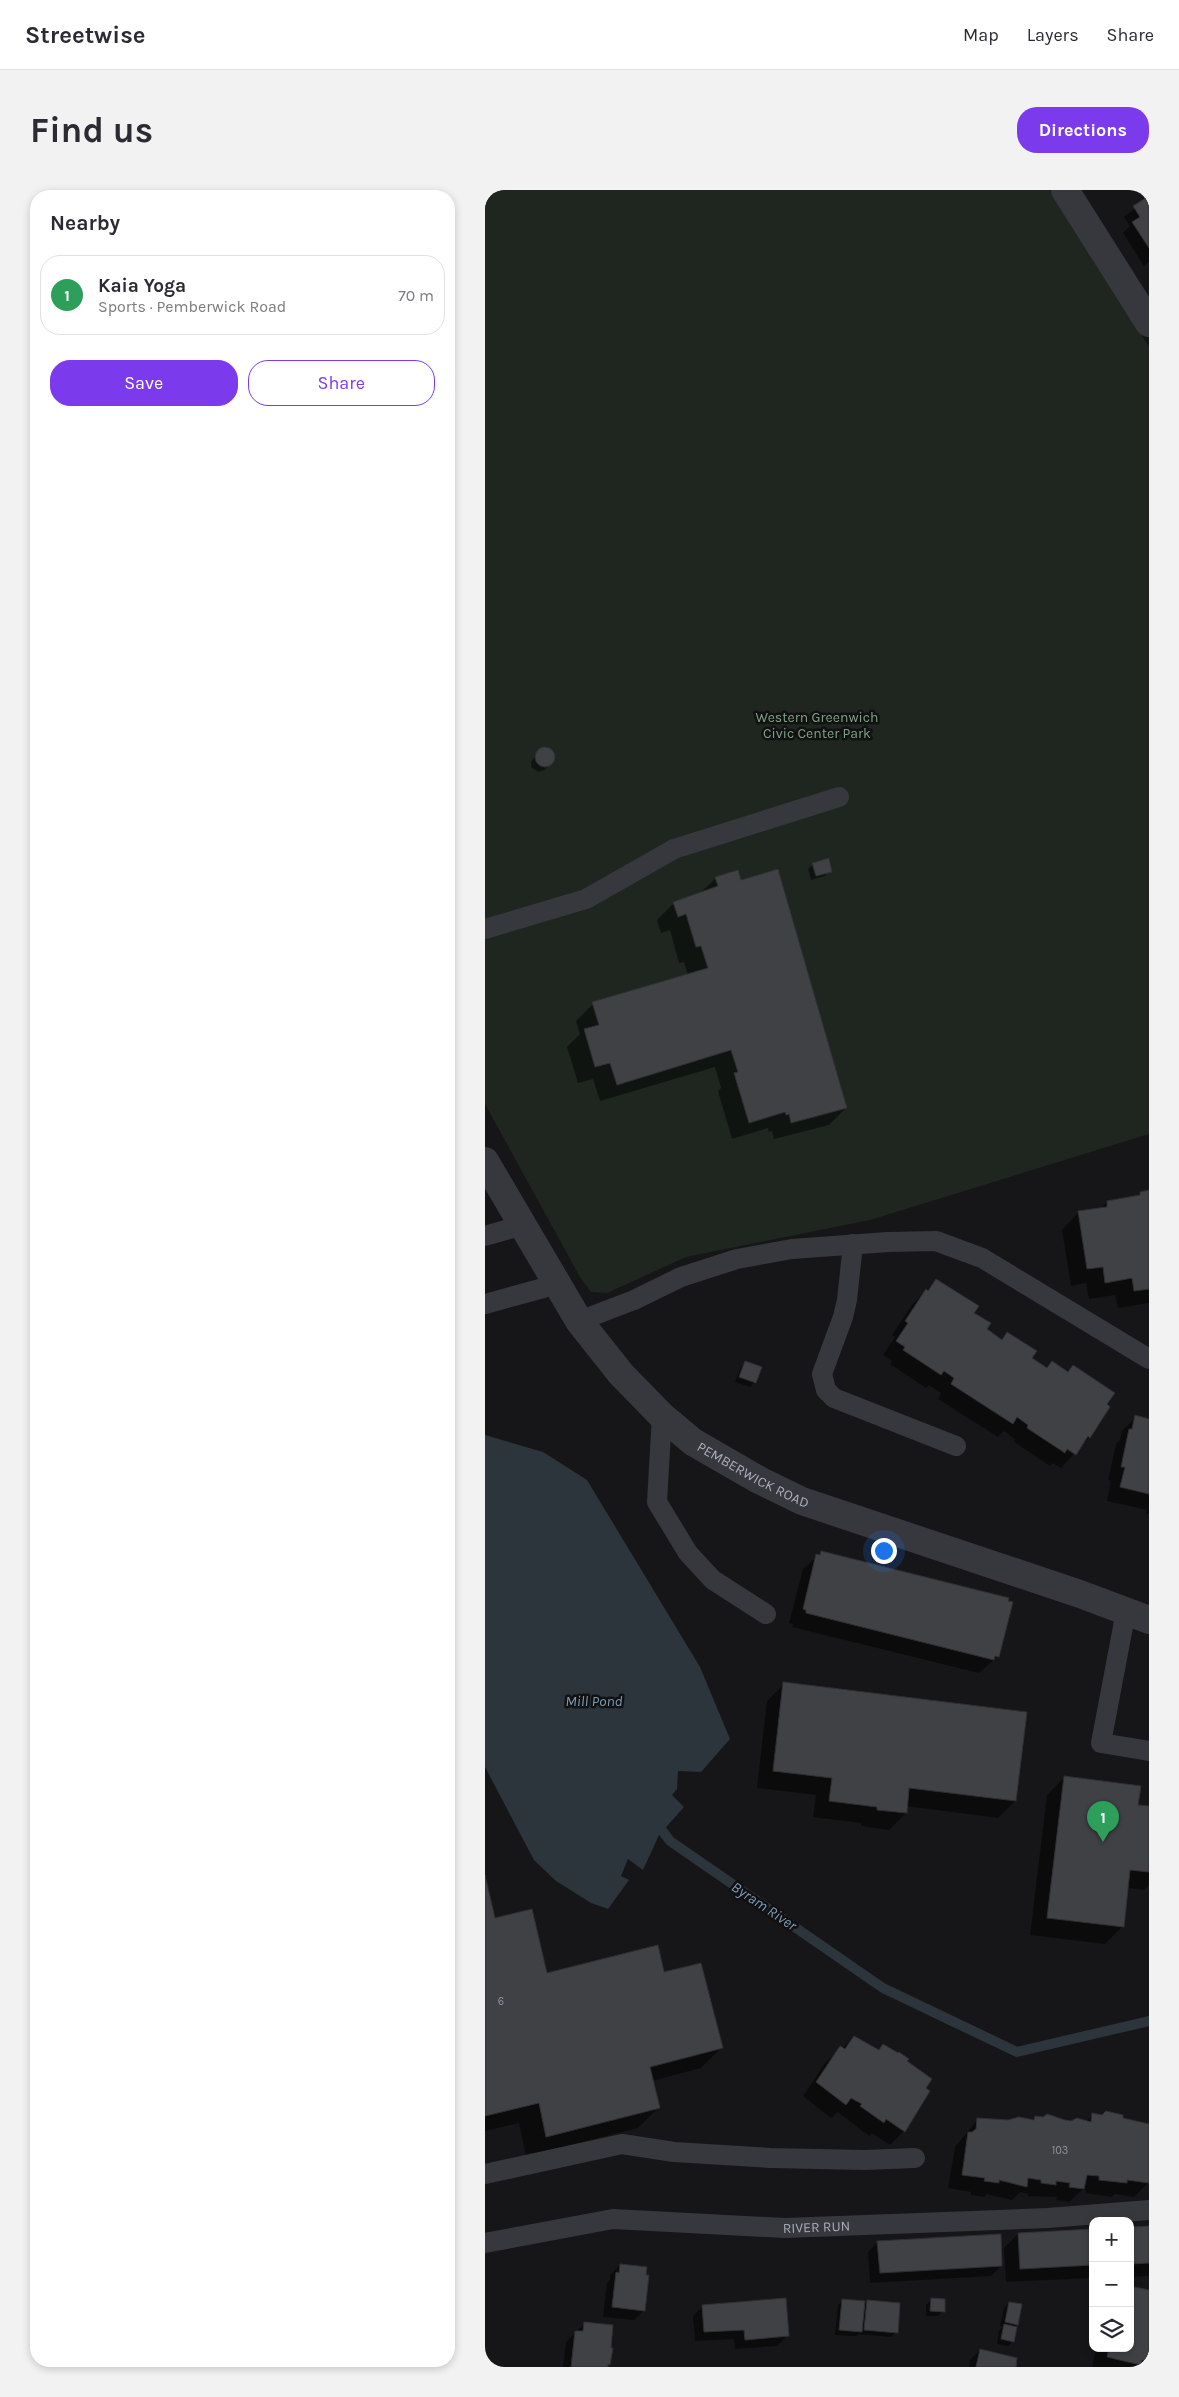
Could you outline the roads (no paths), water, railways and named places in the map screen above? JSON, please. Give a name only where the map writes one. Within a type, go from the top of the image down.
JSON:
[{"type":"street","points":[[1071,192],[1149,323]]},
{"type":"street","name":"PEMBERWICK ROAD","points":[[485,1161],[579,1321],[621,1374],[663,1416],[693,1442],[759,1480],[802,1501],[1080,1594],[1138,1616]]},
{"type":"lane","points":[[485,929],[587,899],[675,849],[839,796]]},
{"type":"lane","points":[[485,1236],[523,1225]]},
{"type":"lane","points":[[579,1321],[634,1300],[681,1278],[737,1259],[792,1250],[853,1244],[936,1241],[982,1258],[1149,1359]]},
{"type":"lane","points":[[853,1244],[847,1300],[843,1317],[822,1374],[826,1390],[834,1398],[956,1446]]},
{"type":"lane","points":[[485,1304],[558,1284]]},
{"type":"lane","points":[[663,1416],[657,1502],[688,1554],[713,1580],[766,1614]]},
{"type":"lane","points":[[1138,1616],[1101,1743],[1149,1751]]},
{"type":"lane","points":[[485,2174],[622,2144],[674,2152],[771,2158],[865,2160],[915,2158]]},
{"type":"lane","name":"RIVER RUN","points":[[485,2243],[613,2219],[785,2228],[1047,2218],[1149,2210]]},
{"type":"water","name":"Mill Pond","points":[[485,1435],[543,1452],[587,1480],[700,1667],[730,1739],[701,1772],[678,1771],[677,1789],[672,1795],[684,1807],[659,1835],[643,1870],[628,1859],[621,1876],[629,1880],[608,1909],[591,1903],[556,1881],[534,1860],[485,1767]]},
{"type":"waterway","name":"Byram River","points":[[655,1821],[670,1841],[883,1988],[1017,2052],[1149,2021]]},
{"type":"place","name":"Kaia Yoga","points":[[1103,1842]]},
{"type":"park label","name":"Western Greenwich Civic Center Park","points":[[817,726]]}]
